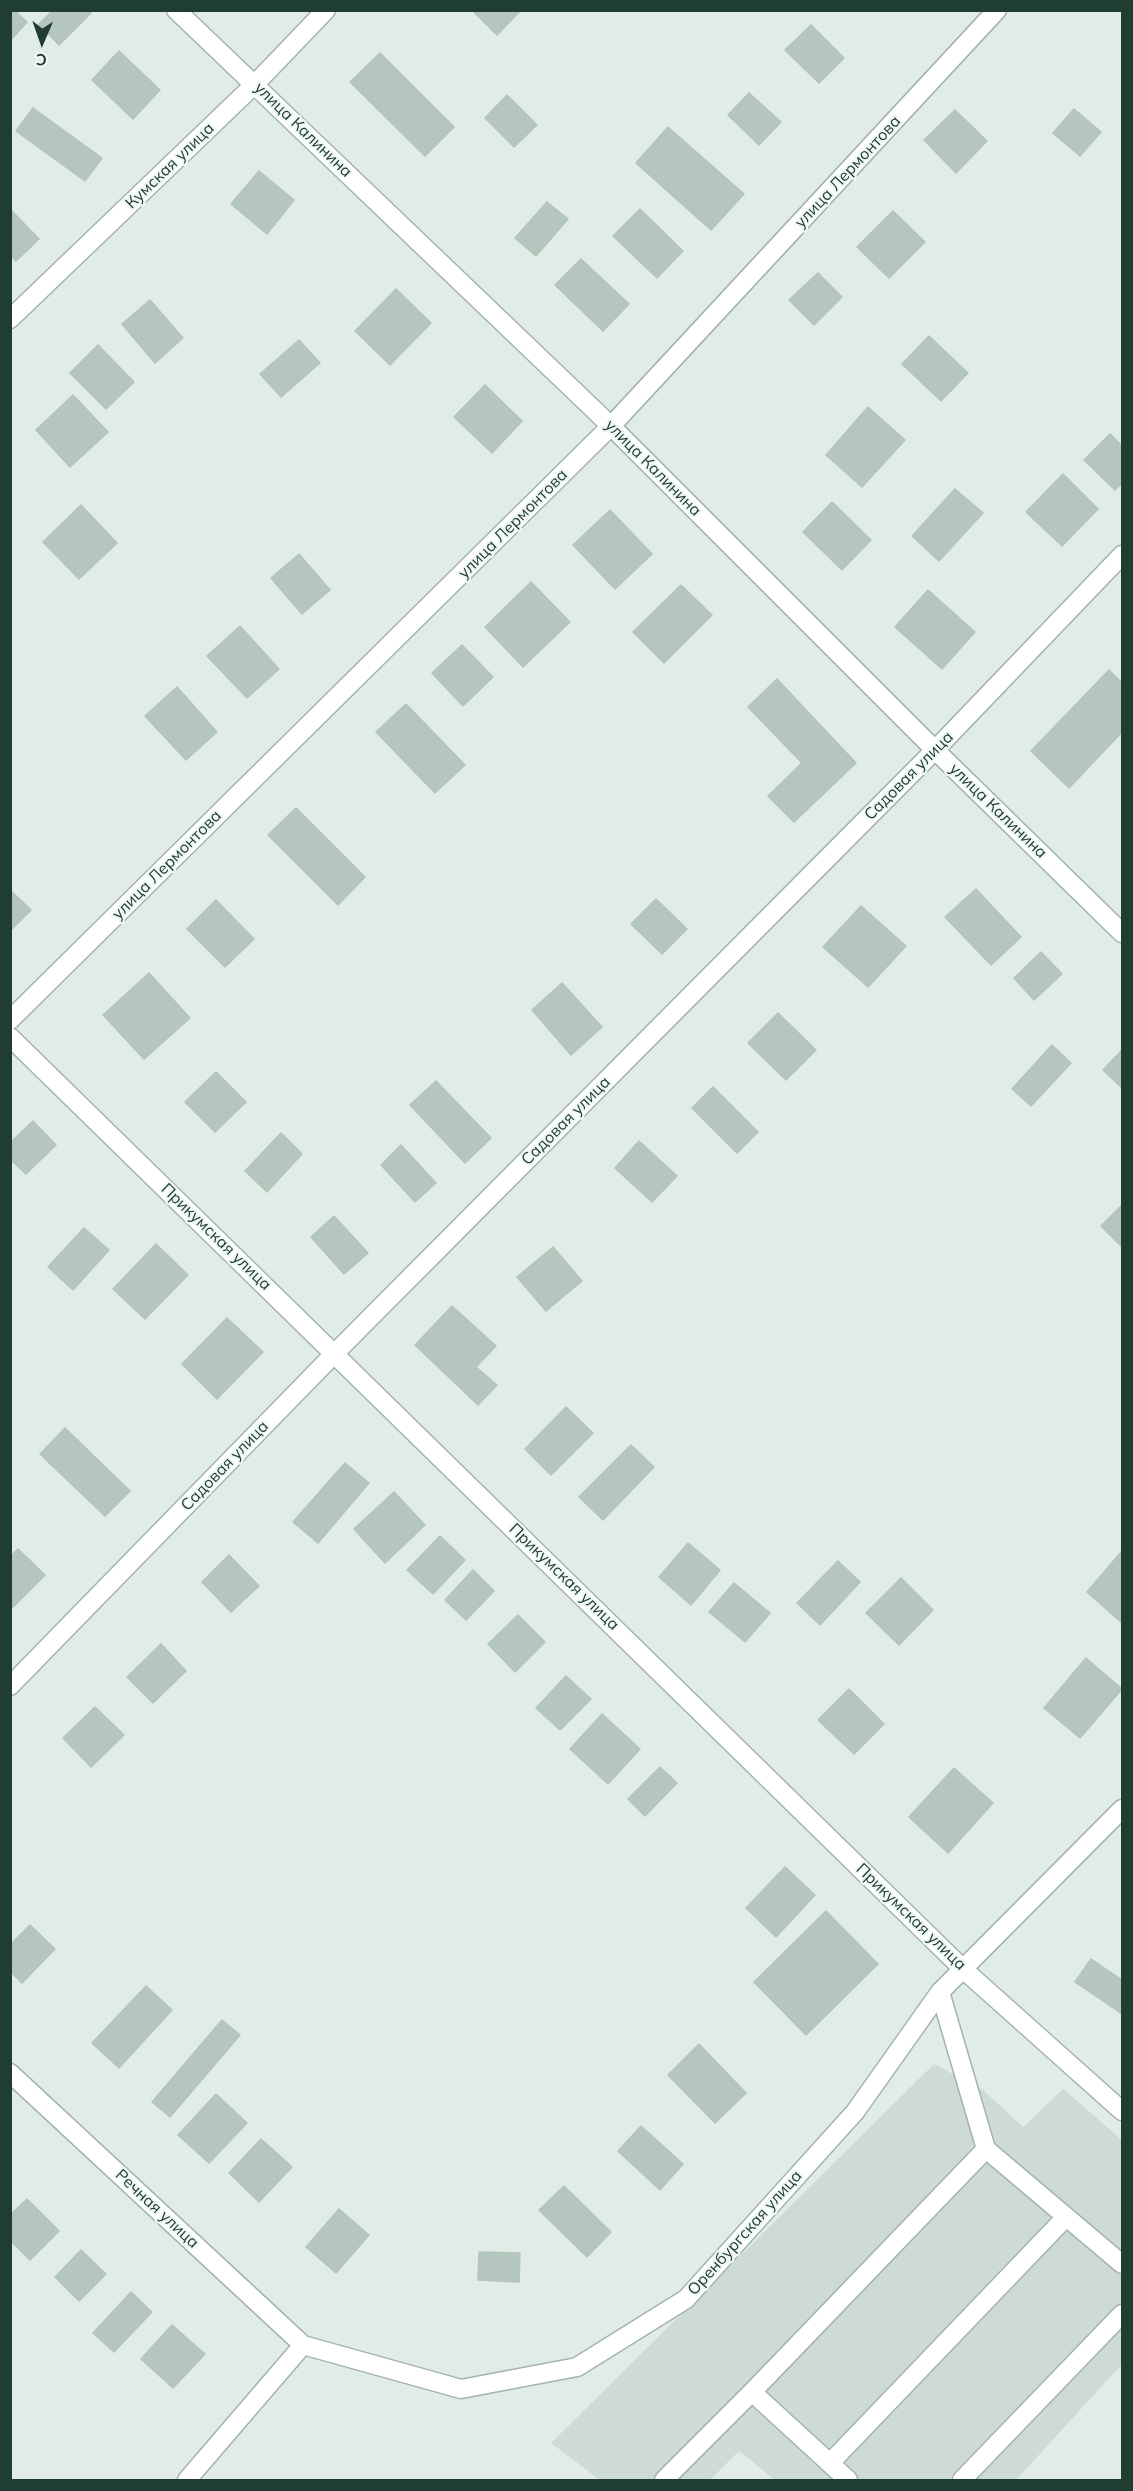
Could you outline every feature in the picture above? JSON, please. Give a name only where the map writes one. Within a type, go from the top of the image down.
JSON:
[{"type":"street","name":"улица Калинина","points":[[177,10],[611,426],[935,750],[1122,933]]},
{"type":"street","name":"Кумская улица","points":[[10,319],[255,84],[326,10]]},
{"type":"street","name":"улица Лермонтова","points":[[10,1020],[611,426],[997,10]]},
{"type":"street","name":"Садовая улица","points":[[10,1686],[335,1353],[935,750],[1122,555]]},
{"type":"street","name":"Прикумская улица","points":[[10,1037],[963,1969],[1122,2111]]},
{"type":"street","name":"Оренбургская улица","points":[[303,2345],[461,2389],[577,2367],[686,2299],[855,2112],[940,1992],[1122,1809]]},
{"type":"street","points":[[940,1992],[986,2150],[1122,2264]]},
{"type":"street","name":"Речная улица","points":[[10,2073],[303,2345]]},
{"type":"street","points":[[664,2481],[986,2150]]},
{"type":"street","points":[[830,2463],[1066,2217]]},
{"type":"street","points":[[962,2481],[1122,2314]]},
{"type":"street","points":[[187,2481],[303,2345]]},
{"type":"street","points":[[752,2392],[848,2481]]},
{"type":"shaded area","points":[[934,2064],[983,2090],[1023,2127],[1063,2089],[1122,2140],[1122,2364],[1016,2480],[775,2480],[739,2451],[710,2480],[600,2480],[551,2443]]},
{"type":"building","points":[[10,10],[14,10],[27,22],[10,41]]},
{"type":"building","points":[[53,10],[88,10],[91,13],[59,45],[39,24]]},
{"type":"building","points":[[472,10],[521,10],[497,35]]},
{"type":"building","points":[[811,25],[844,58],[819,83],[785,50]]},
{"type":"building","points":[[119,51],[160,90],[133,119],[92,80]]},
{"type":"building","points":[[380,53],[454,127],[425,156],[350,82]]},
{"type":"building","points":[[749,93],[781,122],[759,145],[728,115]]},
{"type":"building","points":[[507,95],[537,125],[514,147],[485,118]]},
{"type":"building","points":[[33,108],[102,158],[85,181],[16,131]]},
{"type":"building","points":[[1074,109],[1101,132],[1080,156],[1053,133]]},
{"type":"building","points":[[955,110],[987,141],[956,173],[924,140]]},
{"type":"building","points":[[668,127],[744,194],[711,230],[636,163]]},
{"type":"building","points":[[259,171],[294,200],[267,234],[231,204]]},
{"type":"building","points":[[547,202],[568,219],[536,256],[515,238]]},
{"type":"building","points":[[10,209],[39,239],[16,261],[10,255]]},
{"type":"building","points":[[640,209],[683,251],[657,278],[613,236]]},
{"type":"building","points":[[893,211],[925,242],[889,278],[857,247]]},
{"type":"building","points":[[581,259],[629,304],[603,331],[555,285]]},
{"type":"building","points":[[818,273],[842,297],[814,325],[789,300]]},
{"type":"building","points":[[396,289],[431,323],[390,365],[355,331]]},
{"type":"building","points":[[150,300],[183,338],[155,363],[122,324]]},
{"type":"building","points":[[929,336],[968,373],[941,401],[902,364]]},
{"type":"building","points":[[299,340],[320,363],[281,397],[260,374]]},
{"type":"building","points":[[98,345],[134,382],[106,409],[70,373]]},
{"type":"building","points":[[485,385],[522,421],[492,453],[454,417]]},
{"type":"building","points":[[73,395],[108,432],[70,467],[36,430]]},
{"type":"building","points":[[868,407],[905,440],[862,487],[826,455]]},
{"type":"building","points":[[1110,434],[1122,446],[1122,483],[1115,490],[1084,460]]},
{"type":"building","points":[[1063,474],[1098,509],[1062,546],[1026,512]]},
{"type":"building","points":[[955,489],[983,513],[939,561],[912,536]]},
{"type":"building","points":[[832,502],[871,540],[842,570],[803,532]]},
{"type":"building","points":[[81,505],[117,543],[79,579],[43,542]]},
{"type":"building","points":[[610,510],[652,554],[615,589],[573,545]]},
{"type":"building","points":[[299,554],[330,590],[302,614],[271,578]]},
{"type":"building","points":[[531,582],[570,622],[523,667],[485,627]]},
{"type":"building","points":[[681,585],[712,615],[664,663],[633,632]]},
{"type":"building","points":[[928,590],[975,632],[942,669],[895,627]]},
{"type":"building","points":[[240,626],[279,669],[247,698],[207,656]]},
{"type":"building","points":[[462,645],[493,677],[463,706],[432,673]]},
{"type":"building","points":[[1109,670],[1122,683],[1122,732],[1069,788],[1031,751]]},
{"type":"building","points":[[777,679],[856,763],[794,822],[768,796],[802,763],[748,707]]},
{"type":"building","points":[[177,687],[217,732],[186,760],[145,716]]},
{"type":"building","points":[[406,704],[465,765],[435,793],[376,732]]},
{"type":"building","points":[[296,808],[365,877],[338,905],[268,835]]},
{"type":"building","points":[[976,889],[1021,937],[991,965],[945,917]]},
{"type":"building","points":[[10,890],[31,910],[10,931]]},
{"type":"building","points":[[656,899],[687,929],[662,954],[631,924]]},
{"type":"building","points":[[216,900],[254,939],[225,967],[187,929]]},
{"type":"building","points":[[861,906],[906,946],[868,987],[823,947]]},
{"type":"building","points":[[1041,952],[1062,974],[1034,1000],[1014,978]]},
{"type":"building","points":[[149,973],[190,1018],[144,1059],[103,1015]]},
{"type":"building","points":[[562,983],[602,1027],[571,1055],[532,1010]]},
{"type":"building","points":[[778,1013],[816,1050],[786,1080],[748,1043]]},
{"type":"building","points":[[1052,1045],[1071,1063],[1031,1106],[1012,1089]]},
{"type":"building","points":[[1122,1050],[1122,1088],[1103,1070]]},
{"type":"building","points":[[216,1072],[246,1102],[215,1132],[185,1102]]},
{"type":"building","points":[[436,1081],[491,1138],[465,1163],[410,1105]]},
{"type":"building","points":[[713,1087],[758,1132],[737,1153],[692,1108]]},
{"type":"building","points":[[33,1121],[56,1145],[26,1174],[10,1159],[10,1143]]},
{"type":"building","points":[[281,1133],[302,1154],[267,1192],[245,1171]]},
{"type":"building","points":[[639,1141],[677,1176],[652,1202],[615,1168]]},
{"type":"building","points":[[401,1145],[436,1183],[415,1202],[381,1165]]},
{"type":"building","points":[[1122,1205],[1122,1247],[1101,1226]]},
{"type":"building","points":[[334,1216],[368,1253],[344,1274],[311,1237]]},
{"type":"building","points":[[84,1228],[109,1250],[73,1290],[48,1267]]},
{"type":"building","points":[[156,1244],[188,1275],[145,1319],[113,1289]]},
{"type":"building","points":[[553,1247],[582,1281],[546,1311],[517,1277]]},
{"type":"building","points":[[452,1306],[496,1346],[476,1367],[497,1385],[478,1405],[415,1345]]},
{"type":"building","points":[[227,1318],[263,1352],[217,1399],[182,1364]]},
{"type":"building","points":[[566,1407],[593,1433],[551,1475],[525,1449]]},
{"type":"building","points":[[65,1428],[130,1491],[105,1516],[40,1454]]},
{"type":"building","points":[[631,1445],[654,1467],[603,1520],[579,1497]]},
{"type":"building","points":[[345,1463],[369,1483],[318,1543],[293,1522]]},
{"type":"building","points":[[394,1492],[425,1525],[385,1563],[354,1529]]},
{"type":"building","points":[[440,1536],[465,1560],[433,1594],[407,1570]]},
{"type":"building","points":[[688,1543],[720,1570],[691,1605],[659,1577]]},
{"type":"building","points":[[18,1549],[45,1575],[10,1610],[10,1557]]},
{"type":"building","points":[[1122,1551],[1122,1623],[1087,1592]]},
{"type":"building","points":[[229,1555],[259,1586],[231,1612],[202,1582]]},
{"type":"building","points":[[838,1561],[860,1582],[820,1625],[797,1603]]},
{"type":"building","points":[[473,1570],[494,1591],[466,1620],[445,1600]]},
{"type":"building","points":[[901,1578],[933,1610],[899,1645],[866,1613]]},
{"type":"building","points":[[734,1583],[770,1613],[745,1642],[709,1612]]},
{"type":"building","points":[[518,1615],[545,1642],[515,1672],[488,1644]]},
{"type":"building","points":[[161,1644],[186,1671],[153,1703],[127,1677]]},
{"type":"building","points":[[1086,1658],[1122,1689],[1080,1738],[1044,1708]]},
{"type":"building","points":[[566,1676],[591,1699],[560,1730],[536,1708]]},
{"type":"building","points":[[849,1689],[884,1724],[854,1754],[818,1720]]},
{"type":"building","points":[[95,1707],[124,1735],[91,1767],[63,1738]]},
{"type":"building","points":[[602,1714],[640,1749],[608,1784],[570,1749]]},
{"type":"building","points":[[660,1767],[677,1783],[645,1816],[628,1799]]},
{"type":"building","points":[[954,1768],[993,1803],[948,1853],[909,1817]]},
{"type":"building","points":[[785,1867],[815,1895],[776,1937],[746,1908]]},
{"type":"building","points":[[826,1911],[878,1964],[806,2035],[754,1982]]},
{"type":"building","points":[[30,1925],[55,1949],[22,1983],[10,1971],[10,1945]]},
{"type":"building","points":[[1091,1959],[1122,1980],[1122,2014],[1075,1982]]},
{"type":"building","points":[[146,1986],[172,2010],[119,2068],[92,2043]]},
{"type":"building","points":[[222,2020],[240,2035],[170,2117],[152,2102]]},
{"type":"building","points":[[699,2044],[746,2093],[715,2123],[668,2075]]},
{"type":"building","points":[[216,2094],[247,2123],[209,2163],[178,2135]]},
{"type":"building","points":[[641,2126],[683,2164],[660,2190],[618,2151]]},
{"type":"building","points":[[261,2139],[292,2167],[259,2202],[229,2173]]},
{"type":"building","points":[[564,2186],[611,2232],[587,2257],[539,2210]]},
{"type":"building","points":[[27,2199],[59,2231],[30,2260],[10,2240],[10,2215]]},
{"type":"building","points":[[339,2209],[369,2235],[336,2273],[306,2247]]},
{"type":"building","points":[[81,2250],[106,2274],[79,2301],[55,2277]]},
{"type":"building","points":[[479,2252],[520,2253],[519,2282],[478,2280]]},
{"type":"building","points":[[131,2292],[152,2312],[114,2352],[93,2333]]},
{"type":"building","points":[[172,2325],[205,2354],[173,2388],[141,2359]]}]
